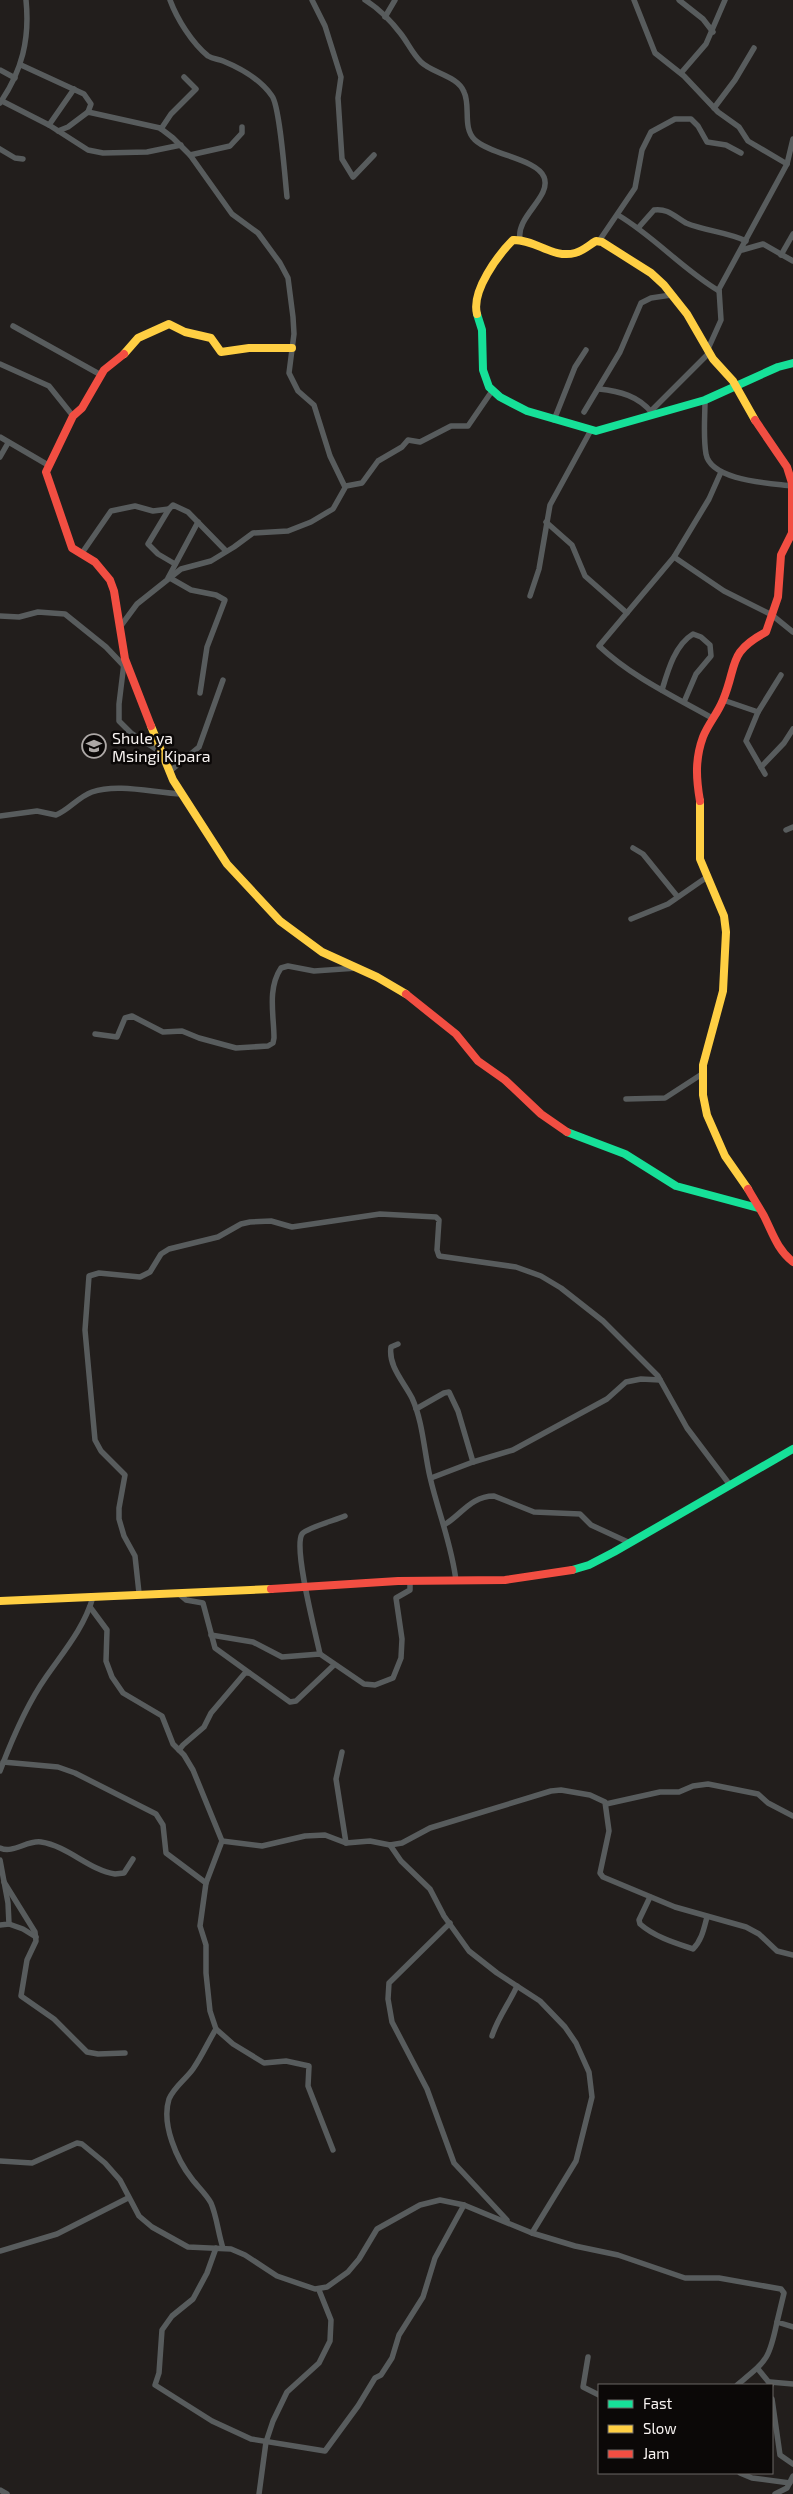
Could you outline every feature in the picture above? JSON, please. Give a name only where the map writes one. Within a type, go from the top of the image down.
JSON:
[{"type":"street","points":[[26,0],[26,46],[21,65],[1,102],[49,125],[84,148],[103,153],[147,152],[181,145]]},
{"type":"street","points":[[170,0],[187,32],[207,55],[240,70],[259,83],[273,98],[278,118],[287,198]]},
{"type":"street","points":[[312,0],[325,26],[341,77],[338,98],[342,161],[353,177],[374,155]]},
{"type":"street","points":[[365,0],[385,17],[421,62],[464,90],[468,125],[473,138],[491,150],[531,165],[543,175],[545,187],[521,226],[520,239]]},
{"type":"street","points":[[385,17],[395,0]]},
{"type":"street","points":[[634,0],[653,50],[681,73],[714,108],[739,126],[748,141],[790,162]]},
{"type":"street","points":[[679,0],[703,19],[712,32]]},
{"type":"street","points":[[681,73],[701,52],[712,32],[725,0]]},
{"type":"street","points":[[714,108],[746,64],[754,48]]},
{"type":"street","points":[[21,65],[88,97],[91,104],[88,112],[68,127],[58,131]]},
{"type":"street","points":[[0,70],[14,78]]},
{"type":"street","points":[[161,129],[170,114],[196,89],[184,77]]},
{"type":"street","points":[[49,125],[74,89]]},
{"type":"street","points":[[88,112],[161,129],[190,155],[232,214],[258,233],[283,268],[289,282],[294,317],[289,373],[298,391],[314,405],[330,456],[345,487]]},
{"type":"street","points":[[741,153],[726,145],[708,142],[691,119],[675,119],[651,132],[647,137],[640,157],[638,182],[618,215],[599,241],[569,254],[553,251],[520,239],[510,241],[499,254],[477,298],[476,309],[482,330],[483,370],[492,391],[527,411],[591,430],[602,430],[652,413],[705,400],[778,367],[793,363]]},
{"type":"street","points":[[190,155],[230,146],[242,133],[242,127]]},
{"type":"street","points":[[652,413],[708,351],[721,320],[719,291],[742,250],[758,213],[790,162],[793,139]]},
{"type":"street","points":[[0,149],[15,158],[23,159]]},
{"type":"street","points":[[639,227],[657,210],[671,212],[690,224],[732,235],[746,241]]},
{"type":"street","points":[[618,215],[639,227],[689,272],[719,291]]},
{"type":"street","points":[[781,255],[793,234]]},
{"type":"street","points":[[599,241],[651,273],[687,314],[708,351],[737,387],[758,425],[784,460],[792,486],[791,540],[780,558],[779,592],[772,615],[764,634],[748,642],[739,651],[723,700],[712,718],[698,750],[695,772],[701,809],[700,854],[707,877],[724,916],[726,932],[723,991],[702,1074],[704,1104],[720,1146],[758,1208],[776,1245],[793,1262]]},
{"type":"street","points":[[742,250],[762,244],[793,261]]},
{"type":"street","points":[[584,412],[620,352],[641,303],[651,298],[671,295]]},
{"type":"street","points":[[162,752],[131,733],[119,722],[124,662],[114,591],[110,580],[95,562],[72,548],[49,485],[46,472],[48,464],[73,416],[82,408],[101,375],[138,338],[168,324],[185,332],[212,339],[221,352],[249,348],[292,348]]},
{"type":"street","points":[[13,326],[101,375]]},
{"type":"street","points":[[554,420],[575,367],[586,350]]},
{"type":"street","points":[[0,364],[49,386],[73,416]]},
{"type":"street","points":[[599,389],[626,394],[652,413]]},
{"type":"street","points":[[119,629],[132,610],[185,567],[211,561],[253,533],[288,531],[320,517],[333,509],[345,487],[362,483],[378,461],[401,448],[408,440],[419,442],[451,426],[468,426],[492,391]]},
{"type":"street","points":[[705,400],[706,454],[711,464],[721,472],[756,482],[792,486]]},
{"type":"street","points":[[530,596],[539,569],[546,522],[553,497],[591,430]]},
{"type":"street","points":[[0,437],[48,464]]},
{"type":"street","points":[[0,456],[8,443]]},
{"type":"street","points":[[712,718],[638,677],[599,646],[674,556],[708,499],[721,472]]},
{"type":"street","points":[[176,564],[158,554],[148,544],[172,505],[177,505],[198,522],[226,551]]},
{"type":"street","points":[[82,553],[111,511],[135,506],[153,511],[169,509]]},
{"type":"street","points":[[168,579],[198,522]]},
{"type":"street","points":[[546,522],[572,545],[585,576],[627,613]]},
{"type":"street","points":[[674,556],[724,590],[772,615],[793,632]]},
{"type":"street","points":[[168,579],[192,590],[216,595],[225,600],[207,646],[200,693]]},
{"type":"street","points":[[0,616],[19,617],[38,612],[66,614],[124,662],[169,772],[182,794],[230,869],[280,921],[322,952],[359,968],[406,995],[456,1034],[478,1061],[505,1080],[541,1114],[572,1136],[625,1154],[676,1186],[758,1208]]},
{"type":"street","points":[[662,690],[679,649],[686,639],[693,634],[702,637],[710,645],[710,656],[696,674],[684,702]]},
{"type":"street","points":[[765,774],[746,741],[758,712],[781,675]]},
{"type":"street","points":[[169,772],[199,747],[223,680]]},
{"type":"street","points":[[723,700],[758,712]]},
{"type":"street","points":[[761,767],[784,743],[793,730]]},
{"type":"street","points":[[0,816],[37,811],[56,815],[88,794],[103,790],[116,789],[182,794]]},
{"type":"street","points":[[786,830],[793,827]]},
{"type":"street","points":[[634,848],[643,854],[677,896]]},
{"type":"street","points":[[631,919],[656,910],[707,877]]},
{"type":"street","points":[[95,1034],[117,1037],[125,1018],[132,1016],[163,1032],[182,1030],[199,1038],[236,1048],[268,1046],[273,1043],[274,1038],[272,1007],[274,989],[281,968],[288,966],[314,971],[359,968]]},
{"type":"street","points":[[626,1099],[665,1098],[702,1074]]},
{"type":"street","points":[[139,1593],[137,1563],[124,1536],[120,1519],[119,1508],[125,1475],[101,1451],[95,1440],[85,1330],[90,1275],[99,1273],[140,1277],[150,1272],[161,1254],[169,1249],[218,1238],[240,1224],[250,1222],[271,1221],[292,1227],[380,1214],[436,1217],[439,1220],[437,1250],[439,1256],[516,1267],[540,1276],[561,1288],[602,1321],[660,1380],[687,1428],[730,1485]]},
{"type":"street","points":[[398,1344],[391,1347],[390,1354],[394,1370],[416,1410],[430,1478],[454,1560],[456,1581]]},
{"type":"street","points":[[430,1478],[513,1450],[607,1399],[626,1382],[641,1379],[660,1380]]},
{"type":"street","points":[[416,1410],[448,1392],[458,1411],[473,1462]]},
{"type":"street","points":[[0,1600],[93,1597],[139,1593],[179,1594],[410,1581],[505,1580],[570,1571],[589,1565],[630,1543],[793,1449]]},
{"type":"street","points":[[444,1525],[455,1518],[467,1504],[494,1496],[534,1512],[580,1514],[591,1525],[630,1543]]},
{"type":"street","points":[[320,1654],[304,1586],[300,1538],[302,1534],[344,1516]]},
{"type":"street","points":[[211,1635],[253,1642],[282,1657],[320,1654],[370,1685],[395,1676],[401,1658],[402,1639],[396,1598],[410,1590],[410,1581]]},
{"type":"street","points":[[179,1594],[186,1600],[203,1603],[215,1648],[293,1702],[334,1664]]},
{"type":"street","points":[[0,1771],[28,1710],[46,1677],[70,1645],[90,1607],[93,1597]]},
{"type":"street","points":[[90,1607],[107,1630],[106,1661],[118,1686],[128,1697],[162,1716],[173,1744],[192,1770],[222,1841],[206,1884],[200,1926],[206,1945],[206,1973],[210,2011],[216,2029],[233,2044],[264,2063],[286,2062],[309,2066],[308,2086],[333,2150]]},
{"type":"street","points":[[179,1750],[204,1727],[211,1713],[233,1685],[245,1673],[249,1673]]},
{"type":"street","points":[[342,1752],[336,1779],[346,1843]]},
{"type":"street","points":[[3,1762],[58,1767],[75,1773],[156,1814],[163,1825],[166,1853],[206,1884]]},
{"type":"street","points":[[606,1804],[660,1792],[679,1792],[693,1786],[708,1784],[758,1794],[768,1803],[793,1816]]},
{"type":"street","points":[[222,1841],[262,1846],[305,1836],[325,1835],[346,1843],[370,1841],[390,1845],[402,1843],[430,1828],[551,1791],[561,1790],[590,1795],[601,1798],[606,1804],[609,1831],[601,1875],[650,1897],[707,1917],[746,1927],[759,1934],[776,1951],[793,1955]]},
{"type":"street","points":[[0,1848],[6,1851],[40,1842],[57,1847],[116,1874],[124,1873],[133,1859]]},
{"type":"street","points":[[390,1845],[401,1861],[430,1888],[436,1903],[458,1932],[464,1944],[477,1959],[540,2002],[573,2038],[589,2072],[592,2097],[576,2161],[532,2233]]},
{"type":"street","points":[[0,1860],[9,1924]]},
{"type":"street","points":[[4,1882],[36,1936]]},
{"type":"street","points":[[650,1897],[639,1920],[640,1924],[651,1933],[679,1945],[694,1949],[703,1934],[707,1917]]},
{"type":"street","points":[[450,1923],[389,1983],[389,2016],[427,2089],[456,2167],[508,2222]]},
{"type":"street","points":[[0,1925],[9,1924],[36,1936]]},
{"type":"street","points":[[36,1936],[27,1960],[21,1996],[54,2019],[87,2052],[98,2054],[125,2053]]},
{"type":"street","points":[[492,2036],[495,2022],[507,2007],[517,1986]]},
{"type":"street","points":[[216,2029],[192,2070],[170,2098],[168,2122],[173,2143],[185,2167],[211,2205],[223,2248]]},
{"type":"street","points":[[0,2161],[32,2163],[75,2144],[82,2144],[120,2180],[139,2216],[152,2227],[188,2247],[223,2248],[245,2255],[265,2269],[292,2283],[319,2290],[335,2282],[348,2272],[360,2259],[377,2229],[430,2200],[464,2204],[532,2233],[575,2246],[618,2255],[685,2278],[719,2278],[781,2290],[784,2293],[771,2351],[758,2369],[738,2384]]},
{"type":"street","points":[[0,2251],[58,2234],[128,2198]]},
{"type":"street","points":[[216,2248],[207,2273],[193,2299],[172,2316],[162,2330],[159,2373],[155,2383],[174,2398],[212,2421],[252,2439],[325,2451],[375,2378],[381,2375],[392,2358],[399,2334],[423,2297],[435,2258],[464,2204]]},
{"type":"street","points":[[258,2494],[266,2442],[273,2421],[287,2392],[297,2381],[312,2371],[327,2349],[331,2320],[319,2290]]},
{"type":"street","points":[[777,2322],[793,2327]]},
{"type":"street","points":[[588,2356],[584,2387],[598,2394]]},
{"type":"street","points":[[758,2369],[770,2384],[793,2384]]},
{"type":"street","points":[[773,2406],[780,2456],[793,2464]]},
{"type":"street","points":[[742,2474],[752,2478],[790,2483]]},
{"type":"street","points":[[775,2494],[784,2492],[793,2476]]},
{"type":"street","points":[[0,2490],[6,2494]]},
{"type":"traffic: fast","points":[[477,314],[482,330],[483,370],[489,387],[500,397],[527,411],[596,431],[705,400],[778,367],[793,363]]},
{"type":"traffic: fast","points":[[567,1132],[625,1154],[676,1186],[758,1208]]},
{"type":"traffic: fast","points":[[572,1570],[589,1565],[614,1552],[793,1449]]},
{"type":"traffic: slow","points":[[477,314],[476,305],[482,284],[493,264],[513,240],[529,242],[552,251],[567,254],[581,251],[596,241],[602,242],[651,273],[664,285],[687,314],[713,359],[733,381],[755,420]]},
{"type":"traffic: slow","points":[[124,354],[138,338],[169,324],[185,332],[211,338],[221,352],[249,348],[292,348]]},
{"type":"traffic: slow","points":[[151,726],[173,780],[227,864],[280,921],[322,952],[377,977],[406,994]]},
{"type":"traffic: slow","points":[[700,801],[700,859],[724,916],[726,932],[723,991],[703,1065],[703,1095],[707,1115],[725,1156],[748,1189]]},
{"type":"traffic: slow","points":[[0,1601],[271,1589]]},
{"type":"traffic: jam","points":[[124,354],[104,370],[82,408],[73,416],[46,472],[72,548],[95,562],[110,580],[114,591],[125,659],[151,726]]},
{"type":"traffic: jam","points":[[700,801],[697,769],[703,737],[723,700],[739,653],[745,646],[766,632],[778,597],[781,555],[792,533],[792,483],[787,467],[755,420]]},
{"type":"traffic: jam","points":[[406,994],[456,1034],[478,1061],[505,1080],[541,1114],[567,1132]]},
{"type":"traffic: jam","points":[[748,1189],[779,1246],[793,1262]]},
{"type":"traffic: jam","points":[[271,1589],[398,1581],[505,1580],[572,1570]]},
{"type":"place","name":"Shule ya Msingi Kipara","points":[[94,746]]}]
